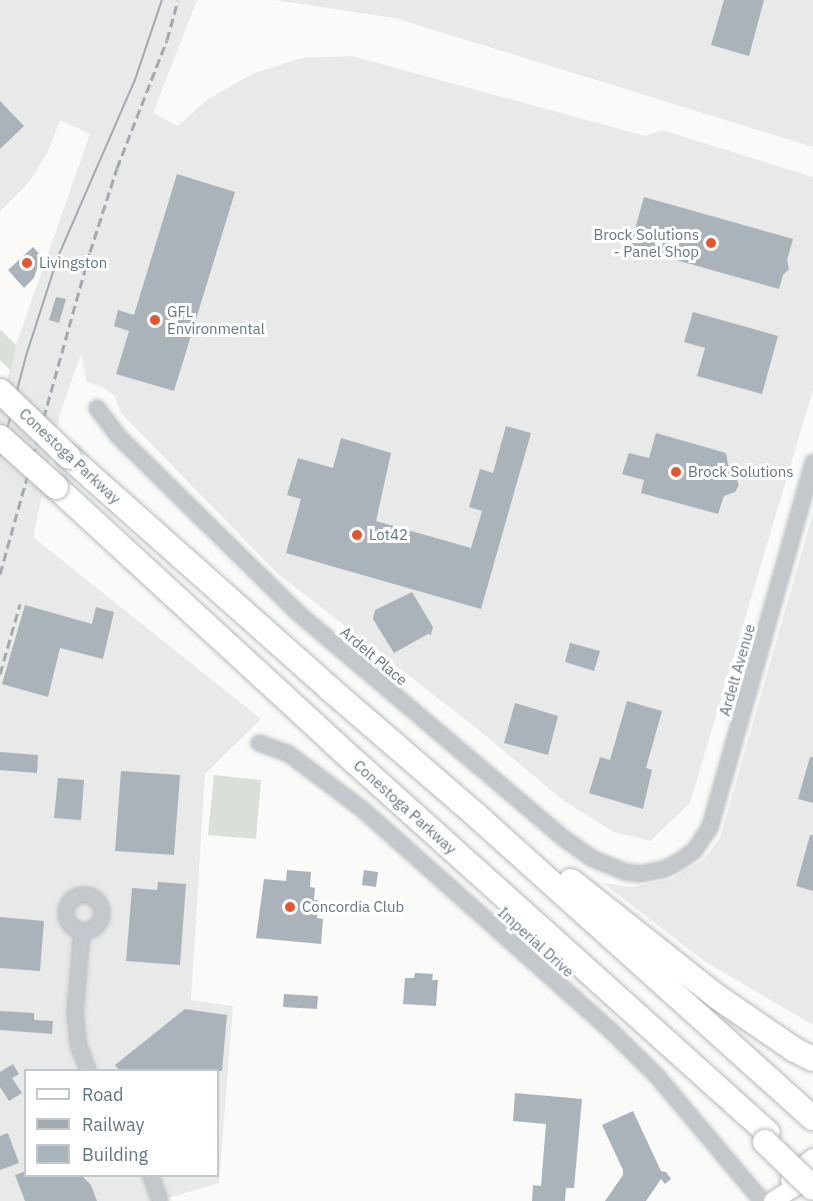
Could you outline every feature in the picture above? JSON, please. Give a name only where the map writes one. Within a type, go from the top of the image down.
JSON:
[{"type":"highway","name":"Conestoga Parkway","points":[[0,391],[69,457],[330,689],[476,815],[809,1115]]},
{"type":"highway","name":"Conestoga Parkway","points":[[0,437],[761,1131],[813,1174]]},
{"type":"highway","points":[[476,815],[500,824],[716,996],[795,1050],[813,1059]]},
{"type":"highway","points":[[761,1131],[813,1188]]},
{"type":"main road","points":[[779,1196],[792,1175],[813,1158]]},
{"type":"main road","points":[[779,1196],[801,1185],[813,1174]]},
{"type":"street","name":"Ardelt Place","points":[[97,408],[117,435],[298,613],[566,840],[593,859],[626,872],[651,873],[665,869]]},
{"type":"street","name":"Ardelt Avenue","points":[[665,869],[694,851],[710,826],[813,462]]},
{"type":"street","name":"Imperial Drive","points":[[259,743],[289,754],[362,809],[609,1029],[656,1075],[762,1201]]},
{"type":"street","points":[[82,931],[75,1013],[78,1044],[87,1069]]},
{"type":"street","points":[[151,1177],[160,1201]]},
{"type":"shaded area","points":[[0,0],[197,0],[153,113],[178,126],[208,99],[252,74],[302,58],[352,56],[645,136],[662,130],[813,177],[813,390],[690,803],[650,841],[614,832],[564,801],[475,727],[277,573],[121,413],[114,395],[103,387],[87,382],[81,354],[60,414],[33,537],[261,719],[205,774],[191,1000],[233,1006],[219,1183],[158,1201],[0,1201],[0,409],[16,345],[90,134],[60,120],[48,152],[29,182],[0,211]]},
{"type":"shaded area","points":[[274,0],[813,0],[813,147],[395,18]]},
{"type":"shaded area","points":[[0,329],[16,345],[11,371],[0,360]]},
{"type":"shaded area","points":[[813,513],[813,1025],[704,961],[603,883],[632,887],[671,879],[703,860],[720,838]]},
{"type":"shaded area","points":[[214,775],[261,780],[256,839],[208,835]]},
{"type":"building","points":[[724,0],[764,0],[749,56],[711,45]]},
{"type":"building","points":[[0,101],[24,126],[0,149]]},
{"type":"building","name":"GFL Environmental","points":[[177,174],[235,192],[174,391],[116,374],[129,331],[114,326],[118,310],[134,315]]},
{"type":"building","name":"Brock Solutions - Panel Shop","points":[[644,197],[793,239],[787,260],[789,269],[783,275],[779,289],[630,247]]},
{"type":"building","name":"Livingston","points":[[33,247],[41,256],[34,278],[24,288],[8,270]]},
{"type":"building","points":[[56,297],[66,299],[59,323],[49,320]]},
{"type":"building","points":[[693,312],[778,336],[762,394],[697,376],[705,348],[684,342]]},
{"type":"building","name":"Lot42","points":[[506,426],[531,433],[481,609],[286,553],[301,499],[287,495],[298,458],[333,468],[341,438],[391,453],[376,521],[471,548],[482,511],[469,507],[480,469],[493,473]]},
{"type":"building","name":"Brock Solutions","points":[[656,433],[726,453],[730,475],[736,478],[739,485],[735,492],[724,496],[718,514],[641,493],[644,480],[622,474],[629,453],[649,458]]},
{"type":"building","points":[[412,592],[433,627],[431,635],[428,634],[394,653],[373,619],[375,610]]},
{"type":"building","points":[[25,605],[92,624],[96,607],[114,612],[103,659],[60,648],[48,697],[2,684]]},
{"type":"building","points":[[570,643],[600,651],[594,671],[565,662]]},
{"type":"building","points":[[627,701],[662,711],[646,768],[652,770],[643,809],[589,793],[600,757],[610,760]]},
{"type":"building","points":[[515,703],[558,716],[548,755],[504,743]]},
{"type":"building","points":[[0,752],[38,755],[37,773],[0,770]]},
{"type":"building","points":[[810,757],[813,757],[813,803],[798,799]]},
{"type":"building","points":[[121,771],[180,775],[174,855],[115,851]]},
{"type":"building","points":[[58,778],[84,780],[81,820],[54,818]]},
{"type":"building","points":[[810,835],[813,835],[813,891],[796,886]]},
{"type":"building","name":"Concordia Club","points":[[287,870],[311,872],[310,887],[315,888],[314,900],[318,900],[317,918],[323,919],[321,944],[256,938],[264,879],[286,881]]},
{"type":"building","points":[[364,870],[378,872],[376,887],[362,885]]},
{"type":"building","points":[[158,882],[186,884],[180,965],[126,961],[132,888],[157,890]]},
{"type":"building","points":[[0,917],[44,921],[40,971],[0,968]]},
{"type":"building","points":[[415,973],[433,974],[432,980],[438,980],[436,1006],[403,1004],[405,978],[414,978]]},
{"type":"building","points":[[284,994],[318,996],[317,1009],[283,1007]]},
{"type":"building","points":[[185,1009],[227,1015],[222,1071],[219,1069],[118,1069],[115,1065]]},
{"type":"building","points":[[0,1011],[34,1013],[34,1020],[53,1021],[52,1034],[0,1030]]},
{"type":"building","points":[[13,1064],[19,1074],[12,1078],[22,1093],[9,1101],[0,1087],[0,1072]]},
{"type":"building","points":[[515,1093],[582,1099],[574,1188],[566,1188],[565,1201],[532,1201],[533,1185],[541,1186],[546,1124],[513,1121]]},
{"type":"building","points":[[633,1111],[661,1171],[666,1172],[671,1179],[665,1184],[661,1179],[646,1201],[605,1201],[623,1175],[623,1170],[602,1125]]},
{"type":"building","points":[[8,1133],[19,1163],[0,1170],[0,1136]]},
{"type":"building","points":[[24,1172],[24,1177],[83,1177],[91,1185],[97,1201],[25,1201],[15,1175]]},
{"type":"tram line","points":[[0,456],[26,356],[58,257],[135,80],[162,0]]},
{"type":"railway","points":[[0,574],[90,252],[117,168],[167,40],[178,0]]},
{"type":"railway","points":[[0,674],[20,604]]},
{"type":"place","name":"Brock Solutions - Panel Shop","points":[[711,243]]},
{"type":"place","name":"Livingston","points":[[27,263]]},
{"type":"place","name":"GFL Environmental","points":[[155,320]]},
{"type":"place","name":"Brock Solutions","points":[[676,472]]},
{"type":"place","name":"Lot42","points":[[357,535]]},
{"type":"place","name":"Concordia Club","points":[[290,907]]}]
